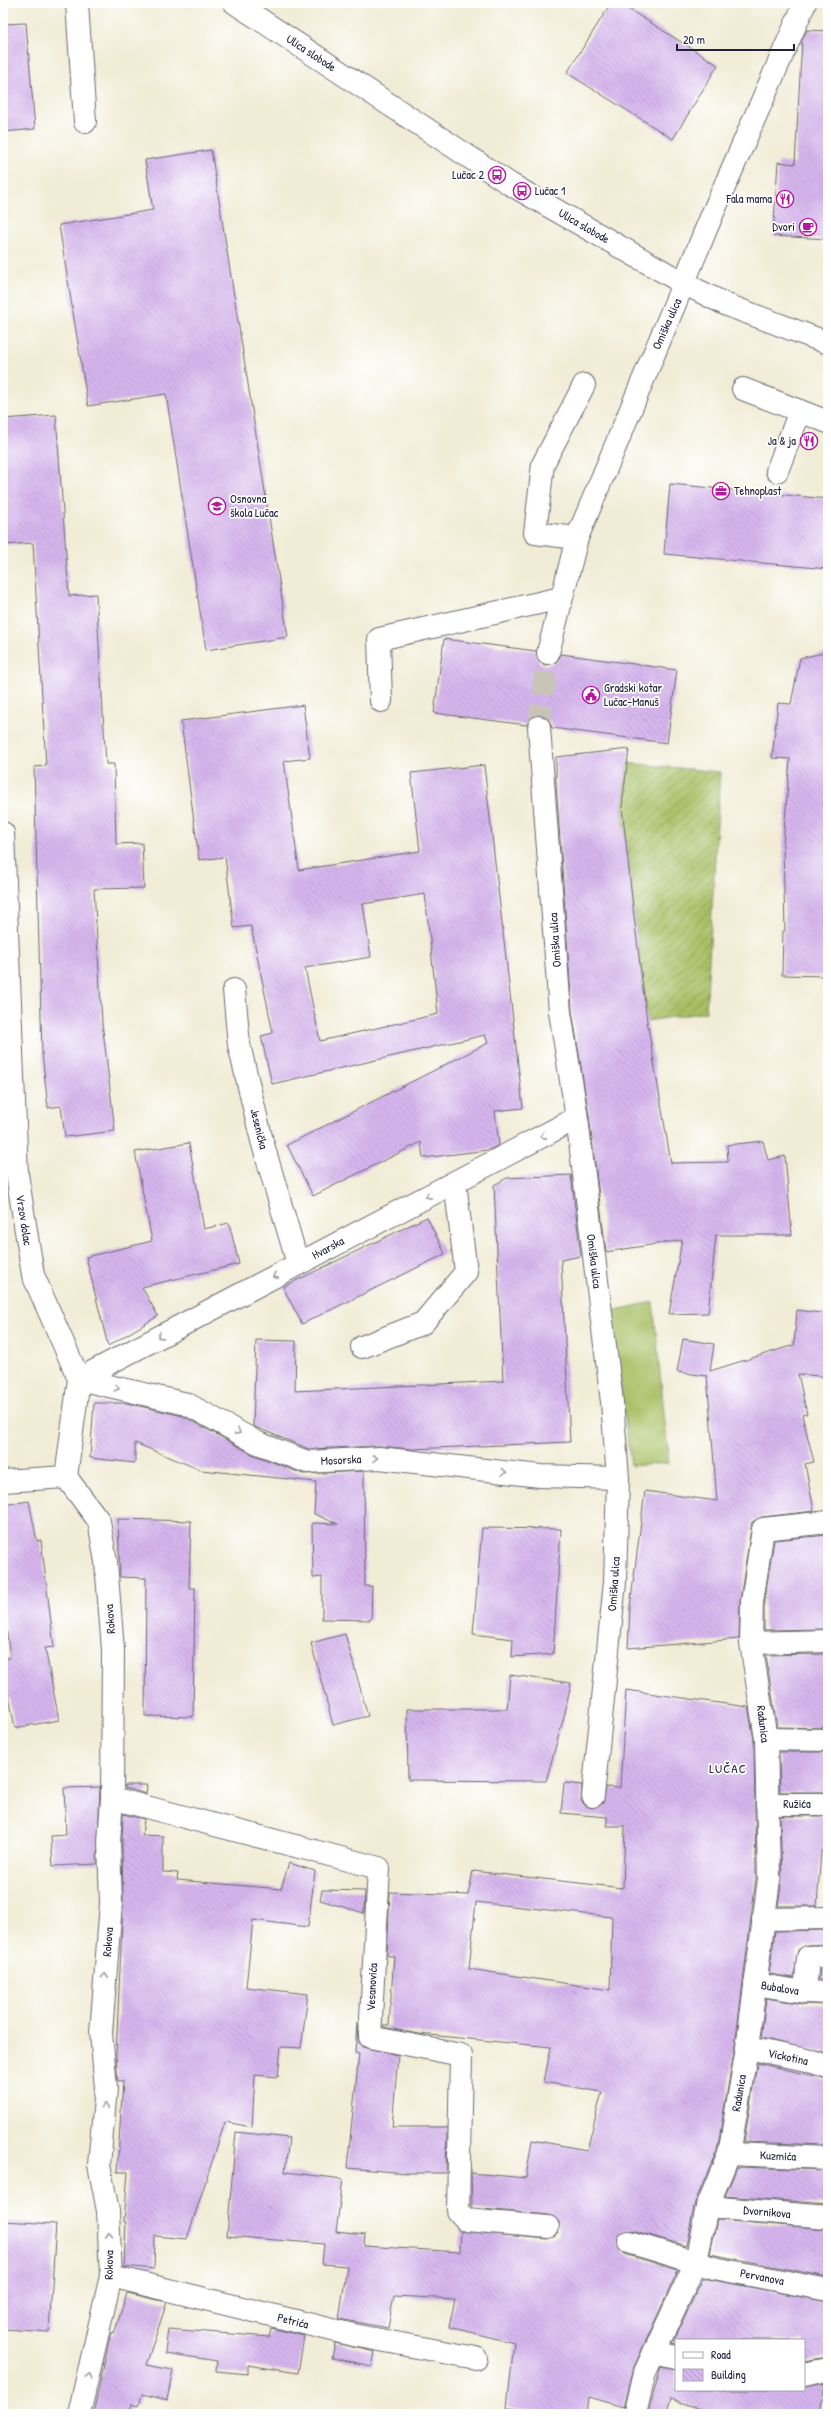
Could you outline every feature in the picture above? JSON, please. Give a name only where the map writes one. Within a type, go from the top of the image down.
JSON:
[{"type":"street","points":[[77,3],[84,122]]},
{"type":"street","name":"Ulica slobode","points":[[235,3],[510,184],[685,284],[727,305],[828,343]]},
{"type":"street","name":"Omiška ulica","points":[[548,653],[577,538],[685,284],[712,215],[805,3]]},
{"type":"street","points":[[577,538],[535,533],[543,464],[584,385]]},
{"type":"street","points":[[743,389],[828,422]]},
{"type":"street","points":[[777,471],[800,411]]},
{"type":"street","points":[[381,700],[379,639],[561,598]]},
{"type":"street","name":"Omiška ulica","points":[[539,727],[560,1012],[578,1118],[612,1402],[618,1478],[615,1582],[592,1796]]},
{"type":"street","name":"Vrzov dolac","points":[[3,833],[17,1174],[33,1275],[79,1379]]},
{"type":"street","name":"Jesenička","points":[[234,990],[239,1045],[262,1141],[298,1264]]},
{"type":"street","name":"Hvarska","points":[[79,1379],[578,1118]]},
{"type":"street","points":[[362,1347],[423,1323],[466,1272],[455,1182]]},
{"type":"street","points":[[3,1481],[66,1478],[79,1379]]},
{"type":"street","name":"Mosorska","points":[[79,1379],[187,1404],[258,1443],[307,1462],[379,1458],[533,1475],[618,1478]]},
{"type":"street","name":"Rokova","points":[[66,1478],[99,1521],[106,1562],[112,1650],[112,1798],[109,1843],[111,1903],[101,2033],[106,2088],[99,2165],[108,2211],[111,2276],[79,2414]]},
{"type":"street","name":"Radunica","points":[[635,2414],[645,2372],[696,2262],[707,2207],[729,2154],[747,2048],[769,1879],[766,1739],[751,1642],[752,1602],[763,1529],[828,1522]]},
{"type":"street","points":[[751,1642],[828,1641]]},
{"type":"street","points":[[766,1739],[828,1740]]},
{"type":"street","name":"Vesanovića","points":[[112,1798],[379,1868],[370,2037],[461,2055],[458,2211],[466,2220],[548,2227]]},
{"type":"street","name":"Ružića","points":[[767,1804],[828,1804]]},
{"type":"street","points":[[763,1919],[828,1918]]},
{"type":"street","name":"Bubalova","points":[[805,1992],[808,1957],[828,1956]]},
{"type":"street","name":"Bubalova","points":[[755,1984],[805,1992],[828,1993]]},
{"type":"street","name":"Vickotina","points":[[747,2048],[807,2060],[828,2067]]},
{"type":"street","name":"Kuzmića","points":[[729,2154],[828,2158]]},
{"type":"street","name":"Dvornikova","points":[[707,2207],[828,2217]]},
{"type":"street","points":[[629,2242],[696,2262]]},
{"type":"street","name":"Pervanova","points":[[696,2262],[714,2268],[828,2290]]},
{"type":"street","name":"Petrića","points":[[111,2276],[353,2335],[476,2358]]},
{"type":"street","points":[[654,2352],[675,2358]]},
{"type":"street","points":[[805,2374],[828,2369]]},
{"type":"green space","points":[[627,763],[720,772],[706,1012],[647,1021],[622,806]]},
{"type":"green space","points":[[653,1302],[669,1463],[631,1466],[611,1311]]},
{"type":"building","points":[[611,3],[619,3],[718,65],[673,139],[567,73]]},
{"type":"building","points":[[26,23],[35,129],[3,132],[3,24]]},
{"type":"building","points":[[807,30],[828,31],[828,239],[773,236],[778,162],[795,164],[802,40]]},
{"type":"building","points":[[211,150],[288,637],[206,650],[166,394],[88,406],[59,225],[153,210],[145,160]]},
{"type":"building","points":[[56,415],[69,596],[96,594],[106,764],[114,764],[116,844],[142,843],[144,888],[94,889],[102,1022],[115,1131],[65,1137],[61,1106],[48,1108],[42,1053],[34,767],[46,766],[33,543],[3,545],[3,419]]},
{"type":"building","points":[[670,484],[828,499],[828,569],[664,554]]},
{"type":"building","points":[[444,639],[536,651],[539,662],[545,665],[557,662],[561,654],[677,670],[667,743],[552,728],[549,720],[538,715],[532,717],[527,725],[434,713]]},
{"type":"building","points":[[828,652],[828,976],[782,975],[783,931],[785,931],[783,845],[790,759],[772,758],[778,703],[791,704],[800,658]]},
{"type":"building","points":[[303,705],[310,758],[284,761],[299,870],[420,851],[411,773],[484,765],[523,1108],[495,1111],[499,1145],[488,1150],[423,1158],[421,1142],[313,1196],[287,1145],[488,1043],[485,1035],[272,1084],[261,1036],[273,1033],[251,926],[234,928],[225,857],[199,860],[181,721]],"holes":[[[425,894],[438,1014],[320,1041],[305,968],[371,957],[363,904]]]},
{"type":"building","points":[[629,749],[622,806],[647,1021],[671,1163],[728,1162],[727,1145],[763,1141],[768,1160],[785,1156],[792,1235],[716,1235],[708,1313],[669,1314],[682,1240],[606,1252],[589,1116],[572,1011],[556,782],[556,757]]},
{"type":"building","points":[[189,1143],[204,1229],[229,1223],[239,1264],[142,1287],[158,1316],[108,1346],[86,1257],[152,1241],[135,1152]]},
{"type":"building","points":[[571,1175],[581,1256],[561,1260],[570,1442],[412,1449],[378,1446],[309,1449],[253,1426],[256,1340],[296,1341],[295,1391],[503,1381],[494,1185],[507,1178]]},
{"type":"building","points":[[427,1217],[445,1254],[302,1324],[283,1287]]},
{"type":"building","points":[[797,1310],[828,1314],[828,1377],[798,1374],[807,1414],[802,1415],[814,1462],[805,1464],[814,1511],[762,1517],[752,1522],[740,1600],[739,1639],[628,1648],[630,1607],[645,1491],[717,1501],[707,1376],[677,1372],[683,1339],[714,1344],[710,1371],[794,1345]]},
{"type":"building","points":[[94,1403],[126,1403],[183,1416],[252,1454],[303,1474],[364,1471],[365,1586],[372,1586],[371,1620],[322,1619],[322,1577],[313,1578],[312,1523],[338,1524],[314,1514],[316,1482],[201,1470],[135,1443],[135,1463],[90,1458]]},
{"type":"building","points":[[29,1501],[37,1541],[41,1540],[54,1647],[45,1648],[59,1720],[15,1728],[3,1665],[3,1659],[10,1658],[3,1602],[3,1505]]},
{"type":"building","points":[[118,1519],[191,1521],[189,1588],[195,1588],[193,1717],[145,1716],[146,1578],[120,1577]]},
{"type":"building","points":[[482,1528],[561,1529],[553,1654],[512,1657],[513,1639],[473,1634]]},
{"type":"building","points":[[828,1535],[828,1629],[764,1630],[764,1603],[774,1540]]},
{"type":"building","points":[[345,1634],[368,1716],[333,1725],[311,1643]]},
{"type":"building","points":[[828,1654],[828,1728],[777,1727],[766,1655]]},
{"type":"building","points":[[510,1675],[571,1683],[565,1713],[546,1781],[408,1780],[407,1709],[507,1709]]},
{"type":"building","points":[[626,1690],[748,1707],[754,1740],[756,1878],[735,2046],[717,2151],[695,2202],[686,2246],[632,2230],[621,2233],[617,2239],[620,2250],[625,2254],[678,2270],[634,2367],[624,2407],[589,2397],[587,2414],[544,2414],[544,2412],[507,2408],[514,2343],[449,2327],[455,2299],[394,2296],[388,2328],[339,2319],[347,2266],[322,2264],[324,2244],[227,2236],[236,2132],[289,2138],[285,2172],[343,2179],[336,2232],[365,2235],[364,2246],[460,2252],[461,2231],[547,2239],[558,2234],[559,2222],[549,2215],[472,2208],[471,2173],[526,2178],[532,2140],[587,2150],[602,2092],[544,2082],[551,2047],[419,2034],[383,2027],[383,2025],[389,2025],[394,1956],[387,1956],[390,1892],[468,1895],[473,1871],[623,1888],[625,1826],[607,1826],[607,1817],[561,1813],[564,1783],[582,1785],[581,1801],[586,1806],[592,1808],[603,1803],[606,1787],[620,1788]],"holes":[[[476,1902],[612,1917],[610,1990],[469,1969]]]},
{"type":"building","points":[[779,1752],[828,1752],[828,1792],[780,1792]]},
{"type":"building","points":[[125,1785],[147,1785],[146,1794],[125,1788]]},
{"type":"building","points":[[100,1787],[97,1864],[53,1866],[51,1836],[66,1835],[64,1788]]},
{"type":"building","points":[[123,1814],[144,1819],[142,1835],[163,1836],[163,1872],[178,1873],[177,1880],[281,1889],[289,1863],[315,1871],[308,1927],[253,1920],[246,1987],[308,1994],[301,2048],[281,2047],[278,2077],[255,2075],[252,2127],[225,2122],[187,2239],[155,2236],[154,2269],[124,2266],[126,2222],[124,2222],[128,2172],[117,2172],[123,2081],[118,2081],[116,2055],[123,1904]]},
{"type":"building","points":[[780,1816],[828,1816],[828,1852],[821,1851],[817,1906],[778,1906],[782,1879]]},
{"type":"building","points":[[322,1890],[365,1891],[364,1913],[320,1900]]},
{"type":"building","points":[[828,1930],[828,1944],[807,1945],[798,1950],[794,1978],[769,1974],[775,1931]]},
{"type":"building","points":[[820,1969],[828,1969],[828,1980],[819,1980]]},
{"type":"building","points":[[766,1998],[803,2004],[828,2005],[828,2054],[761,2038]]},
{"type":"building","points":[[357,2022],[358,2042],[362,2047],[398,2055],[392,2127],[447,2127],[446,2173],[406,2173],[347,2168],[359,2054],[355,2053]]},
{"type":"building","points":[[757,2063],[828,2079],[826,2145],[744,2142]]},
{"type":"building","points":[[737,2167],[828,2170],[828,2204],[725,2196]]},
{"type":"building","points":[[717,2220],[828,2229],[828,2277],[710,2254]]},
{"type":"building","points":[[3,2221],[56,2224],[49,2332],[3,2329]]},
{"type":"building","points":[[703,2278],[828,2302],[828,2357],[805,2361],[805,2339],[675,2339],[675,2344],[672,2343]]},
{"type":"building","points":[[127,2293],[167,2302],[146,2365],[173,2370],[167,2400],[142,2394],[139,2406],[132,2404],[129,2414],[93,2414],[111,2333],[114,2334]]},
{"type":"building","points":[[271,2328],[304,2336],[298,2373],[248,2365],[248,2374],[216,2371],[217,2361],[165,2353],[168,2329],[269,2337]]},
{"type":"building","points":[[335,2343],[375,2352],[372,2366],[332,2358]]},
{"type":"building","points":[[661,2366],[675,2369],[675,2391],[805,2391],[805,2386],[825,2382],[820,2414],[715,2414],[671,2399],[667,2414],[648,2414]]},
{"type":"tunnel","points":[[539,727],[548,653]]},
{"type":"place","name":"Lučac 2","points":[[497,175]]},
{"type":"place","name":"Lučac 1","points":[[522,191]]},
{"type":"place","name":"Fala mama","points":[[785,199]]},
{"type":"place","name":"Dvori","points":[[808,227]]},
{"type":"place","name":"Ja & ja","points":[[809,441]]},
{"type":"place","name":"Tehnoplast","points":[[721,491]]},
{"type":"place","name":"Osnovna škola Lučac","points":[[217,506]]},
{"type":"place","name":"Gradski kotar Lučac-Manuš","points":[[591,695]]},
{"type":"district","name":"LUČAC","points":[[728,1768]]}]
